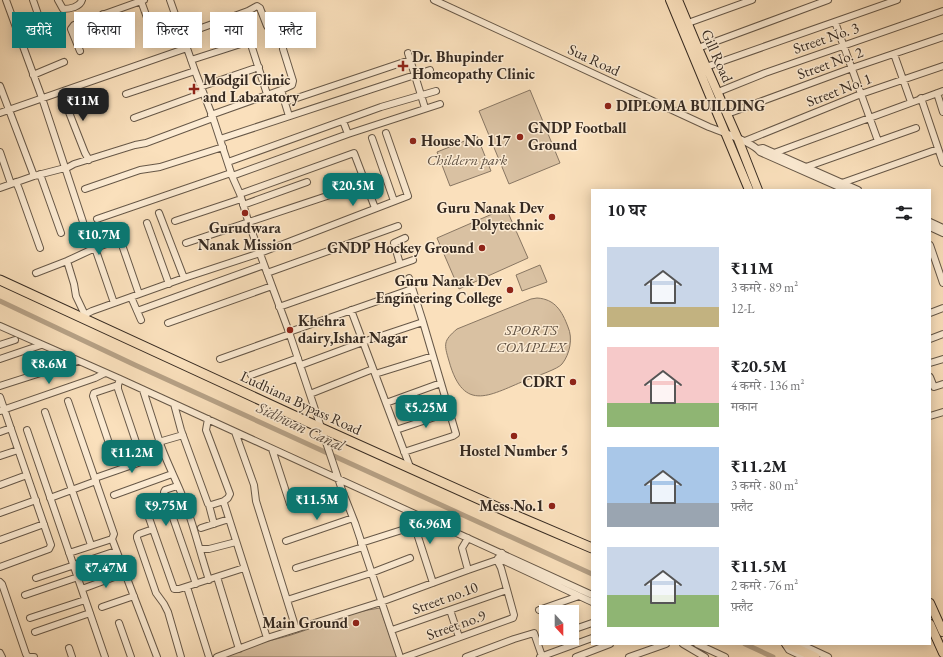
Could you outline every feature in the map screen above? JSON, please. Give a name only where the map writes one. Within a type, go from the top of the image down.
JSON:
[{"type":"highway","name":"Ludhiana Bypass Road","points":[[0,280],[84,316],[323,434],[410,467],[510,513],[591,548]]},
{"type":"highway","name":"Ludhiana Bypass Road","points":[[0,287],[508,518],[591,554]]},
{"type":"highway","points":[[792,645],[815,657]]},
{"type":"main road","name":"Gill Road","points":[[670,0],[749,189]]},
{"type":"main road","name":"Gill Road","points":[[681,1],[688,23],[706,67],[727,114],[742,140],[758,189]]},
{"type":"main road","points":[[931,605],[943,632]]},
{"type":"main road","points":[[931,626],[943,653]]},
{"type":"street","points":[[6,0],[12,16]]},
{"type":"street","points":[[33,0],[37,12]]},
{"type":"street","points":[[58,0],[63,9],[76,6],[81,3],[82,0]]},
{"type":"street","points":[[109,12],[142,0],[146,12]]},
{"type":"street","points":[[170,0],[174,12]]},
{"type":"street","name":"Sua Road","points":[[434,0],[742,140],[758,149],[760,152],[844,189]]},
{"type":"street","points":[[688,23],[752,0]]},
{"type":"street","points":[[698,48],[828,0]]},
{"type":"street","points":[[706,67],[897,0]]},
{"type":"street","points":[[202,28],[248,11],[257,6],[260,8],[265,21]]},
{"type":"street","name":"Street No. 3","points":[[718,92],[766,72],[943,11]]},
{"type":"street","points":[[835,22],[878,141]]},
{"type":"street","points":[[74,25],[71,29],[74,36]]},
{"type":"street","name":"Street No. 2","points":[[727,114],[852,68],[943,37]]},
{"type":"street","points":[[23,48],[42,98],[87,234]]},
{"type":"street","points":[[0,113],[187,48],[194,71],[223,147],[248,223],[301,365],[337,477],[353,518],[380,602],[392,630],[400,657]]},
{"type":"street","points":[[191,60],[228,48]]},
{"type":"street","points":[[252,48],[267,94]]},
{"type":"street","points":[[0,188],[37,175],[61,169],[65,170],[74,164],[146,143],[292,85],[293,81],[283,49]]},
{"type":"street","points":[[408,53],[425,108]]},
{"type":"street","points":[[894,54],[911,102]]},
{"type":"street","points":[[284,102],[410,60]]},
{"type":"street","points":[[33,75],[64,62]]},
{"type":"street","name":"Street No. 1","points":[[742,140],[861,94],[943,66]]},
{"type":"street","points":[[134,118],[259,67]]},
{"type":"street","points":[[220,139],[430,70]]},
{"type":"street","points":[[126,94],[194,71]]},
{"type":"street","points":[[0,86],[61,234]]},
{"type":"street","points":[[281,90],[289,116]]},
{"type":"street","points":[[228,162],[343,120],[436,90]]},
{"type":"street","points":[[62,92],[89,160]]},
{"type":"street","points":[[774,153],[940,92],[943,112]]},
{"type":"street","points":[[921,98],[943,163]]},
{"type":"street","points":[[97,219],[440,104]]},
{"type":"street","points":[[343,120],[348,134]]},
{"type":"street","points":[[806,167],[916,128]]},
{"type":"street","points":[[67,261],[76,296],[84,316],[92,311],[139,294],[260,253],[408,196],[386,133]]},
{"type":"street","points":[[372,138],[394,201]]},
{"type":"street","points":[[85,190],[140,170],[160,167],[223,147]]},
{"type":"street","points":[[758,149],[763,148],[856,189]]},
{"type":"street","points":[[842,183],[938,149]]},
{"type":"street","points":[[0,152],[13,183],[19,189],[40,248]]},
{"type":"street","points":[[175,221],[241,199],[354,153],[375,208]]},
{"type":"street","points":[[186,243],[378,179]]},
{"type":"street","points":[[241,199],[307,182]]},
{"type":"street","points":[[159,213],[184,278]]},
{"type":"street","points":[[931,222],[943,228]]},
{"type":"street","points":[[147,223],[169,284]]},
{"type":"street","points":[[267,273],[398,226]]},
{"type":"street","points":[[931,227],[943,233]]},
{"type":"street","points":[[400,264],[394,243],[405,238]]},
{"type":"street","points":[[36,272],[67,261],[95,248],[120,241],[139,294]]},
{"type":"street","points":[[95,248],[114,304]]},
{"type":"street","points":[[931,248],[943,283]]},
{"type":"street","points":[[279,307],[413,260]]},
{"type":"street","points":[[137,311],[264,265]]},
{"type":"street","points":[[404,452],[455,435],[456,431],[409,278]]},
{"type":"street","points":[[168,323],[272,286]]},
{"type":"street","points":[[220,359],[412,289]]},
{"type":"street","points":[[131,297],[140,320]]},
{"type":"street","points":[[931,313],[943,308]]},
{"type":"street","points":[[351,310],[410,467]]},
{"type":"street","points":[[301,365],[362,342],[423,322]]},
{"type":"street","points":[[0,326],[105,373],[119,382],[143,390],[208,419],[468,538],[499,557],[591,602]]},
{"type":"street","points":[[931,339],[943,334]]},
{"type":"street","points":[[0,345],[15,340]]},
{"type":"street","points":[[0,359],[41,345]]},
{"type":"street","points":[[310,394],[374,372],[433,356]]},
{"type":"street","points":[[250,375],[298,358]]},
{"type":"street","points":[[931,363],[943,359]]},
{"type":"street","points":[[0,386],[78,361]]},
{"type":"street","points":[[2,411],[105,373]]},
{"type":"street","points":[[931,379],[934,387],[943,384]]},
{"type":"street","points":[[119,382],[138,448],[183,435]]},
{"type":"street","points":[[114,458],[92,396],[94,393],[119,382]]},
{"type":"street","points":[[386,403],[441,383]]},
{"type":"street","points":[[143,390],[164,454],[184,499],[209,580]]},
{"type":"street","points":[[0,397],[2,411],[11,428],[51,545],[50,548],[0,567]]},
{"type":"street","points":[[68,401],[114,534],[112,539],[157,657]]},
{"type":"street","points":[[174,404],[183,435],[209,505],[214,524]]},
{"type":"street","points":[[44,412],[91,545]]},
{"type":"street","points":[[396,430],[450,412]]},
{"type":"street","points":[[931,416],[943,412]]},
{"type":"street","points":[[208,419],[206,430],[230,494],[224,501],[209,505]]},
{"type":"street","points":[[0,432],[11,428]]},
{"type":"street","points":[[27,430],[105,657]]},
{"type":"street","points":[[236,432],[253,483],[256,502],[296,629]]},
{"type":"street","points":[[272,449],[290,504],[294,505],[342,490]]},
{"type":"street","points":[[0,456],[18,450]]},
{"type":"street","points":[[50,498],[164,454]]},
{"type":"street","points":[[114,495],[172,474]]},
{"type":"street","points":[[0,486],[27,475]]},
{"type":"street","points":[[177,486],[165,490],[164,492],[196,584]]},
{"type":"street","points":[[142,498],[174,590],[244,568]]},
{"type":"street","points":[[0,513],[36,500]]},
{"type":"street","points":[[224,501],[267,638]]},
{"type":"street","points":[[410,512],[432,583]]},
{"type":"street","points":[[286,541],[353,518]]},
{"type":"street","points":[[201,528],[229,519]]},
{"type":"street","points":[[0,540],[44,524]]},
{"type":"street","points":[[153,529],[139,534],[137,538],[156,593],[168,612],[181,657]]},
{"type":"street","points":[[296,568],[405,529]]},
{"type":"street","points":[[468,538],[462,548],[468,570]]},
{"type":"street","points":[[69,553],[112,539]]},
{"type":"street","points":[[200,549],[209,549],[236,542]]},
{"type":"street","points":[[36,578],[116,550]]},
{"type":"street","points":[[499,557],[507,590]]},
{"type":"street","points":[[217,657],[267,638],[380,602],[499,557],[591,595]]},
{"type":"street","points":[[287,600],[371,573],[410,558]]},
{"type":"street","points":[[82,589],[125,573]]},
{"type":"street","points":[[25,595],[78,577]]},
{"type":"street","points":[[217,577],[239,649]]},
{"type":"street","points":[[0,582],[2,584],[26,654],[28,657],[34,657]]},
{"type":"street","points":[[187,587],[209,657]]},
{"type":"street","name":"Street no.10","points":[[392,630],[507,590]]},
{"type":"street","name":"Street no.9","points":[[405,657],[512,619],[514,615],[507,590]]},
{"type":"street","points":[[102,607],[134,596]]},
{"type":"street","points":[[553,605],[579,596]]},
{"type":"street","points":[[30,618],[85,600]]},
{"type":"street","points":[[450,610],[460,637]]},
{"type":"street","points":[[35,632],[90,613]]},
{"type":"street","points":[[119,623],[131,657]]},
{"type":"street","points":[[579,628],[591,623]]},
{"type":"street","points":[[466,657],[533,633],[535,634],[541,657],[591,638]]},
{"type":"street","points":[[576,657],[607,645]]},
{"type":"street","points":[[629,657],[663,645]]},
{"type":"street","points":[[685,645],[705,657]]},
{"type":"street","points":[[699,645],[725,657]]},
{"type":"street","points":[[804,657],[789,650],[792,645],[828,657]]},
{"type":"street","points":[[69,648],[72,657]]},
{"type":"street","points":[[0,653],[2,657]]},
{"type":"green space","name":"GNDP Football Ground","points":[[530,90],[560,163],[509,184],[479,111]]},
{"type":"green space","name":"Childern park","points":[[477,136],[491,171],[450,186],[437,152]]},
{"type":"green space","name":"GNDP Hockey Ground","points":[[506,208],[528,258],[459,289],[437,238]]},
{"type":"green space","points":[[540,265],[547,282],[522,291],[516,275]]},
{"type":"green space","name":"SPORTS COMPLEX","points":[[537,298],[549,301],[557,307],[570,331],[569,351],[562,364],[547,372],[491,394],[480,396],[471,394],[462,389],[455,378],[447,355],[446,343],[449,337],[457,329],[531,299]]},
{"type":"green space","name":"Main Ground","points":[[380,608],[397,657],[227,657],[232,653],[248,647],[291,635],[346,616]]},
{"type":"waterway","name":"Sidhwan Canal","points":[[0,301],[135,365],[591,574]]},
{"type":"waterway","name":"Sidhwan Canal","points":[[747,645],[773,657]]},
{"type":"place","name":"Dr. Bhupinder Homeopathy Clinic","points":[[403,66]]},
{"type":"place","name":"Modgil Clinic and Labaratory","points":[[194,89]]},
{"type":"place","name":"DIPLOMA BUILDING","points":[[608,106]]},
{"type":"place","name":"GNDP Football Ground","points":[[520,137]]},
{"type":"place","name":"House No 117","points":[[413,141]]},
{"type":"place","name":"Gurudwara Nanak Mission","points":[[245,213]]},
{"type":"place","name":"Guru Nanak Dev Polytechnic","points":[[552,217]]},
{"type":"place","name":"GNDP Hockey Ground","points":[[482,248]]},
{"type":"place","name":"Guru Nanak Dev Engineering College","points":[[510,290]]},
{"type":"place","name":"Khehra dairy,Ishar Nagar","points":[[290,330]]},
{"type":"place","name":"CDRT","points":[[573,382]]},
{"type":"place","name":"Hostel Number 5","points":[[514,436]]},
{"type":"place","name":"Mess No.1","points":[[552,506]]},
{"type":"place","name":"Main Ground","points":[[356,623]]}]
